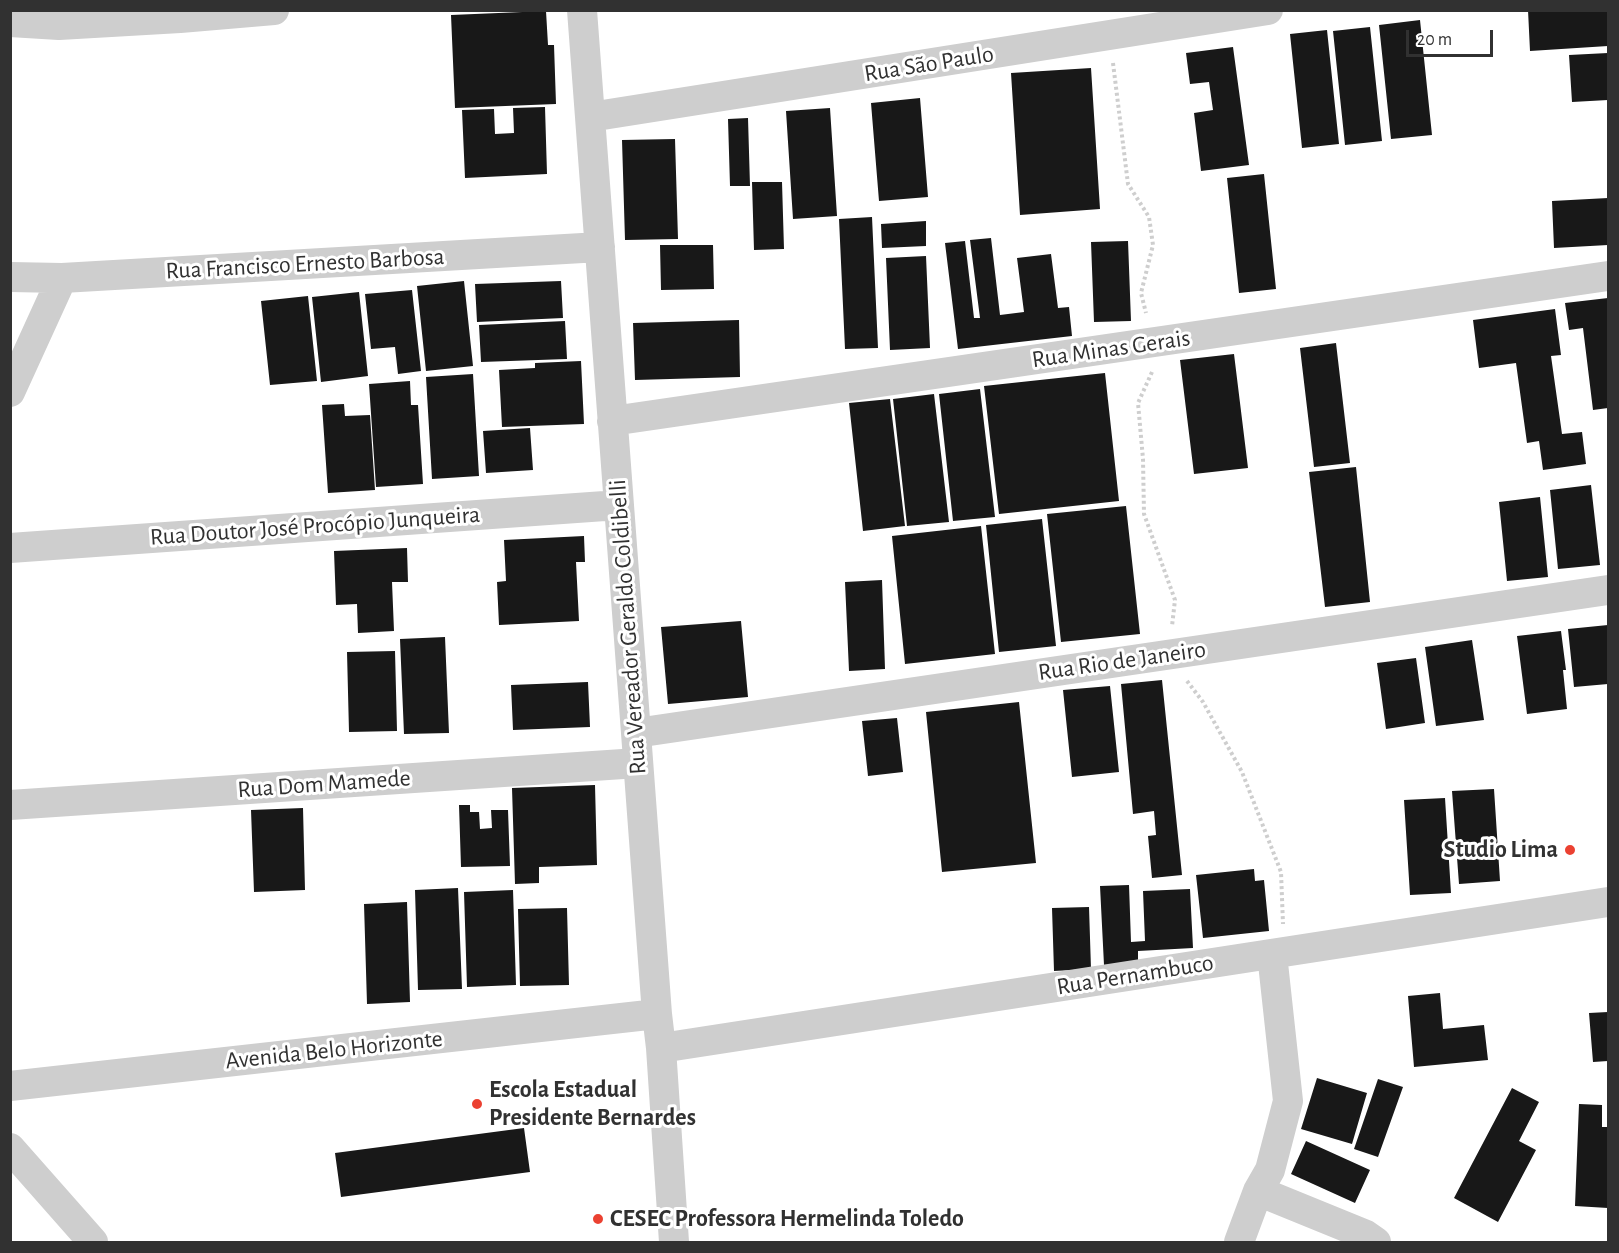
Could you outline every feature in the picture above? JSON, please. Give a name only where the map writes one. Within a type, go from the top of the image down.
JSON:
[{"type":"street","points":[[10,22],[58,25],[274,10]]},
{"type":"street","name":"Rua Vereador Geraldo Coldibelli","points":[[582,10],[674,1242]]},
{"type":"street","name":"Rua São Paulo","points":[[590,117],[1268,10]]},
{"type":"street","name":"Rua Francisco Ernesto Barbosa","points":[[10,277],[62,278],[600,247]]},
{"type":"street","name":"Rua Minas Gerais","points":[[612,421],[1608,276]]},
{"type":"street","points":[[10,392],[62,278]]},
{"type":"street","name":"Rua Doutor José Procópio Junqueira","points":[[10,548],[619,505]]},
{"type":"street","name":"Rua Rio de Janeiro","points":[[636,733],[1608,590]]},
{"type":"street","name":"Rua Dom Mamede","points":[[10,805],[638,763]]},
{"type":"street","name":"Rua Pernambuco","points":[[661,1048],[1608,902]]},
{"type":"street","points":[[1239,1242],[1258,1191],[1270,1170],[1288,1101],[1278,953]]},
{"type":"street","name":"Avenida Belo Horizonte","points":[[10,1086],[657,1014]]},
{"type":"street","points":[[15,1162],[93,1242]]},
{"type":"street","points":[[1258,1191],[1366,1235],[1376,1242]]},
{"type":"path","points":[[1109,36],[1128,183],[1149,216],[1153,245],[1141,292],[1157,361],[1138,403],[1143,459],[1144,513],[1175,600],[1168,655],[1203,702],[1242,772],[1281,872],[1278,953]]},
{"type":"building","points":[[1528,10],[1608,10],[1608,46],[1530,51]]},
{"type":"building","points":[[546,11],[548,45],[554,45],[556,104],[455,108],[451,15]]},
{"type":"building","points":[[1420,20],[1432,135],[1391,139],[1379,25]]},
{"type":"building","points":[[1370,27],[1382,141],[1345,145],[1333,31]]},
{"type":"building","points":[[1327,30],[1339,144],[1302,148],[1290,34]]},
{"type":"building","points":[[1233,47],[1249,165],[1201,171],[1194,113],[1213,110],[1209,82],[1190,84],[1186,53]]},
{"type":"building","points":[[1608,53],[1608,100],[1572,102],[1569,55]]},
{"type":"building","points":[[1091,68],[1100,209],[1020,215],[1011,73]]},
{"type":"building","points":[[920,98],[928,197],[879,201],[871,103]]},
{"type":"building","points":[[545,107],[547,174],[465,178],[462,110],[494,109],[495,134],[514,133],[513,108]]},
{"type":"building","points":[[830,108],[837,216],[793,219],[786,111]]},
{"type":"building","points":[[748,118],[750,186],[730,186],[728,119]]},
{"type":"building","points":[[675,139],[678,239],[625,240],[622,140]]},
{"type":"building","points":[[1264,174],[1276,289],[1239,293],[1227,178]]},
{"type":"building","points":[[752,182],[782,182],[784,249],[754,250]]},
{"type":"building","points":[[1608,198],[1608,245],[1554,248],[1552,201]]},
{"type":"building","points":[[872,217],[878,348],[845,349],[839,219]]},
{"type":"building","points":[[926,221],[926,246],[882,248],[881,224]]},
{"type":"building","points":[[991,238],[1000,315],[1024,312],[1017,258],[1051,254],[1058,308],[1069,307],[1072,336],[958,349],[945,243],[965,241],[974,318],[980,318],[970,240]]},
{"type":"building","points":[[1128,241],[1131,321],[1094,322],[1091,242]]},
{"type":"building","points":[[660,245],[713,245],[714,289],[661,290]]},
{"type":"building","points":[[926,256],[930,348],[890,350],[886,258]]},
{"type":"building","points":[[464,281],[473,366],[426,371],[417,286]]},
{"type":"building","points":[[561,281],[563,318],[477,322],[475,284]]},
{"type":"building","points":[[412,290],[421,371],[398,374],[395,347],[371,349],[365,294]]},
{"type":"building","points":[[359,292],[368,376],[321,382],[312,297]]},
{"type":"building","points":[[308,296],[317,381],[270,385],[261,301]]},
{"type":"building","points":[[1608,298],[1608,408],[1593,410],[1583,328],[1569,330],[1565,303]]},
{"type":"building","points":[[1555,309],[1561,355],[1551,356],[1562,434],[1582,432],[1586,464],[1543,470],[1539,441],[1527,443],[1516,363],[1479,368],[1473,320]]},
{"type":"building","points":[[739,320],[740,377],[635,380],[633,323]]},
{"type":"building","points":[[565,321],[567,359],[481,362],[479,325]]},
{"type":"building","points":[[1336,343],[1350,463],[1314,467],[1300,348]]},
{"type":"building","points":[[1234,354],[1248,468],[1194,474],[1180,360]]},
{"type":"building","points":[[581,361],[584,424],[502,427],[499,370],[535,368],[535,363]]},
{"type":"building","points":[[1105,373],[1119,501],[999,514],[984,386]]},
{"type":"building","points":[[473,374],[479,476],[432,479],[426,377]]},
{"type":"building","points":[[410,381],[411,405],[418,405],[423,484],[376,487],[369,384]]},
{"type":"building","points":[[980,389],[995,517],[953,521],[939,394]]},
{"type":"building","points":[[934,394],[949,522],[907,526],[893,399]]},
{"type":"building","points":[[890,399],[905,526],[863,531],[849,403]]},
{"type":"building","points":[[344,404],[345,416],[370,415],[375,490],[328,493],[322,405]]},
{"type":"building","points":[[530,428],[533,470],[486,473],[483,431]]},
{"type":"building","points":[[1356,467],[1370,602],[1325,607],[1309,472]]},
{"type":"building","points":[[1591,485],[1600,565],[1558,569],[1550,490]]},
{"type":"building","points":[[1540,497],[1548,577],[1507,581],[1499,502]]},
{"type":"building","points":[[1126,506],[1140,634],[1061,642],[1047,514]]},
{"type":"building","points":[[1042,519],[1056,646],[999,652],[986,525]]},
{"type":"building","points":[[981,526],[995,654],[905,664],[892,536]]},
{"type":"building","points":[[584,536],[585,562],[576,562],[579,621],[499,625],[497,582],[506,581],[504,540]]},
{"type":"building","points":[[407,548],[408,582],[392,582],[394,631],[358,633],[357,604],[336,605],[334,551]]},
{"type":"building","points":[[882,580],[885,669],[849,671],[845,582]]},
{"type":"building","points":[[741,621],[748,697],[668,704],[661,627]]},
{"type":"building","points":[[1608,625],[1608,684],[1574,687],[1568,629]]},
{"type":"building","points":[[1561,631],[1566,670],[1563,670],[1567,709],[1527,714],[1517,636]]},
{"type":"building","points":[[445,637],[449,733],[404,734],[400,639]]},
{"type":"building","points":[[1472,640],[1484,720],[1436,726],[1425,647]]},
{"type":"building","points":[[395,651],[397,731],[349,732],[347,652]]},
{"type":"building","points":[[1416,658],[1425,723],[1386,729],[1377,663]]},
{"type":"building","points":[[1162,680],[1182,875],[1152,878],[1148,836],[1156,835],[1154,811],[1133,814],[1121,684]]},
{"type":"building","points":[[588,682],[590,727],[513,730],[511,685]]},
{"type":"building","points":[[1110,686],[1119,772],[1072,777],[1063,690]]},
{"type":"building","points":[[1019,702],[1036,863],[942,872],[926,712]]},
{"type":"building","points":[[897,718],[903,772],[868,776],[862,721]]},
{"type":"building","points":[[595,785],[597,865],[539,867],[539,883],[515,884],[512,788]]},
{"type":"building","points":[[1494,789],[1500,881],[1459,884],[1452,791]]},
{"type":"building","points":[[1445,798],[1451,893],[1410,895],[1404,800]]},
{"type":"building","points":[[459,805],[470,805],[470,812],[479,812],[480,829],[492,828],[491,810],[508,810],[510,866],[461,867]]},
{"type":"building","points":[[303,808],[305,890],[254,892],[251,810]]},
{"type":"building","points":[[1254,869],[1255,881],[1264,880],[1269,931],[1203,938],[1196,875]]},
{"type":"building","points":[[1129,885],[1131,942],[1145,941],[1143,891],[1190,889],[1193,948],[1138,951],[1138,964],[1104,965],[1100,886]]},
{"type":"building","points":[[458,888],[462,989],[418,990],[415,890]]},
{"type":"building","points":[[513,890],[516,985],[467,987],[464,892]]},
{"type":"building","points":[[407,902],[410,1002],[367,1004],[364,904]]},
{"type":"building","points":[[1089,907],[1091,969],[1054,971],[1052,908]]},
{"type":"building","points":[[567,908],[569,985],[520,986],[518,909]]},
{"type":"building","points":[[1440,993],[1443,1029],[1484,1025],[1488,1060],[1414,1067],[1408,996]]},
{"type":"building","points":[[1608,1012],[1608,1061],[1593,1062],[1589,1013]]},
{"type":"building","points":[[1317,1078],[1367,1093],[1352,1144],[1301,1129]]},
{"type":"building","points":[[1378,1079],[1403,1087],[1378,1157],[1354,1149]]},
{"type":"building","points":[[1512,1088],[1539,1102],[1519,1141],[1536,1150],[1498,1222],[1454,1198]]},
{"type":"building","points":[[1579,1104],[1602,1105],[1602,1127],[1608,1127],[1608,1208],[1575,1206]]},
{"type":"building","points":[[524,1128],[530,1172],[341,1197],[335,1153]]},
{"type":"building","points":[[1306,1141],[1370,1170],[1355,1203],[1291,1174]]},
{"type":"place","name":"Studio Lima","points":[[1570,850]]},
{"type":"place","name":"Escola Estadual Presidente Bernardes","points":[[477,1104]]},
{"type":"place","name":"CESEC Professora Hermelinda Toledo","points":[[598,1219]]}]
